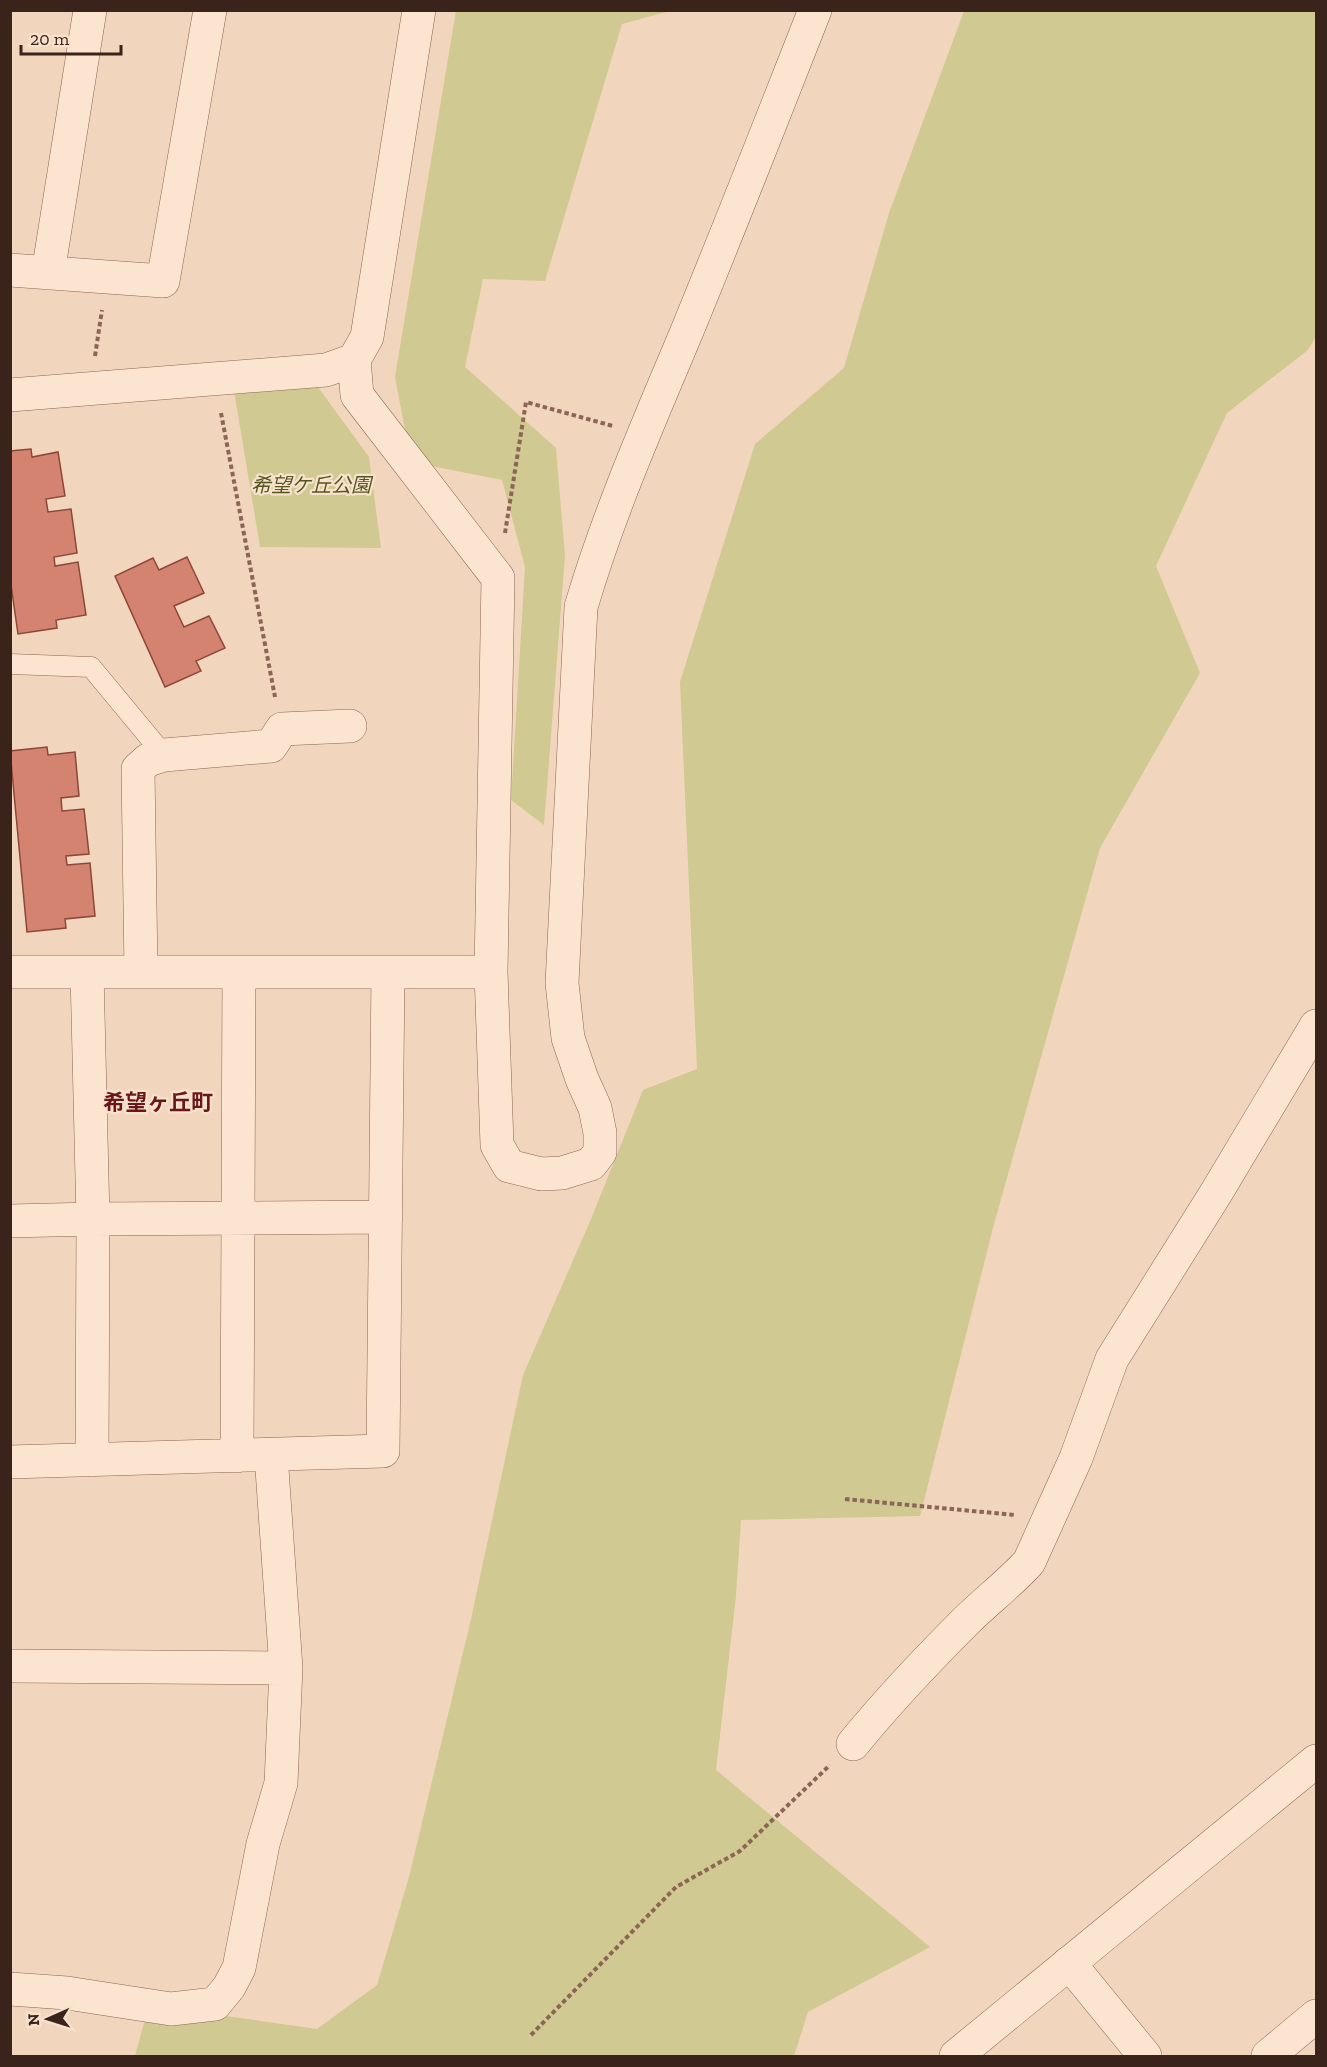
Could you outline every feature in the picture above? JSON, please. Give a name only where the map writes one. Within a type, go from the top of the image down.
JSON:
[{"type":"street","points":[[48,273],[90,10]]},
{"type":"street","points":[[10,270],[163,282],[210,10]]},
{"type":"street","points":[[420,10],[367,337],[354,360],[357,395],[498,578],[491,972],[496,1145],[509,1166],[542,1174],[561,1173],[591,1164],[600,1152],[600,1133],[595,1108],[568,1038],[562,983],[581,607],[596,558],[644,435],[816,10]]},
{"type":"street","points":[[10,395],[326,370],[354,360]]},
{"type":"street","points":[[141,972],[138,770],[148,760],[164,755],[271,746],[282,729],[350,726]]},
{"type":"street","points":[[10,972],[491,972]]},
{"type":"street","points":[[87,972],[93,1219],[92,1460]]},
{"type":"street","points":[[237,1456],[239,972]]},
{"type":"street","points":[[10,1462],[383,1451],[388,972]]},
{"type":"street","points":[[853,1744],[887,1703],[967,1620],[1017,1576],[1029,1562],[1076,1458],[1112,1359],[1317,1026]]},
{"type":"street","points":[[10,1221],[386,1218]]},
{"type":"street","points":[[10,1989],[67,1993],[171,2009],[215,2004],[239,1968],[263,1844],[281,1783],[286,1668],[271,1455]]},
{"type":"street","points":[[10,1666],[286,1668]]},
{"type":"street","points":[[956,2056],[1317,1761]]},
{"type":"street","points":[[1069,1964],[1145,2056]]},
{"type":"street","points":[[1268,2056],[1317,2016]]},
{"type":"lane","points":[[10,664],[91,667],[164,755]]},
{"type":"path","points":[[90,390],[102,306]]},
{"type":"path","points":[[214,379],[282,729]]},
{"type":"path","points":[[498,578],[525,402],[644,435]]},
{"type":"path","points":[[845,1499],[1049,1518]]},
{"type":"path","points":[[531,2035],[676,1887],[740,1851],[853,1744]]},
{"type":"green space","points":[[456,11],[670,11],[622,24],[545,281],[483,279],[465,367],[556,448],[565,556],[544,825],[511,800],[525,567],[502,480],[411,462],[395,377]]},
{"type":"green space","points":[[964,11],[1316,11],[1316,336],[1308,350],[1227,413],[1156,566],[1200,673],[1100,848],[994,1224],[920,1516],[741,1520],[736,1596],[716,1770],[930,1947],[808,2012],[794,2056],[135,2056],[149,2005],[317,2029],[377,1985],[409,1877],[471,1619],[523,1375],[591,1219],[643,1090],[697,1069],[680,682],[755,444],[844,368],[889,213]]},
{"type":"green space","name":"希望ケ丘公園","points":[[315,383],[369,457],[381,548],[260,547],[234,391]]},
{"type":"building","points":[[31,449],[32,457],[58,452],[65,496],[46,499],[48,512],[71,509],[77,553],[54,557],[55,566],[78,562],[86,615],[56,620],[57,628],[18,634],[10,578],[10,451]]},
{"type":"building","points":[[187,557],[204,593],[174,606],[184,627],[209,616],[225,648],[196,661],[201,671],[165,687],[115,576],[153,558],[159,570]]},
{"type":"building","points":[[47,747],[48,755],[75,752],[79,796],[61,798],[62,811],[84,809],[89,854],[66,856],[67,865],[90,863],[95,916],[65,919],[66,928],[27,932],[10,751]]},
{"type":"district","name":"希望ヶ丘町","points":[[158,1102]]}]
